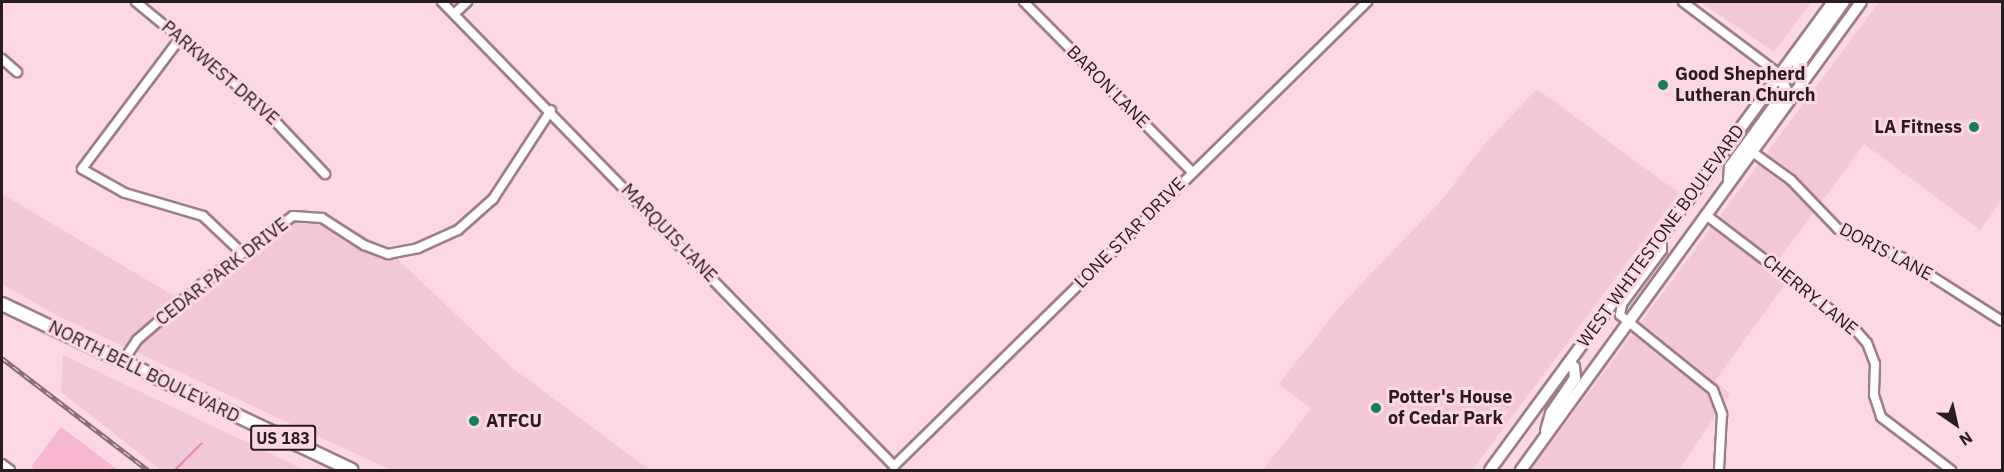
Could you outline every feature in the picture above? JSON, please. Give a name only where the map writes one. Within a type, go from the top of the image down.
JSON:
[{"type":"main road","name":"WEST WHITESTONE BOULEVARD","points":[[1490,471],[1833,2]]},
{"type":"main road","points":[[1801,84],[1798,66],[1844,2]]},
{"type":"main road","name":"WEST WHITESTONE BOULEVARD","points":[[1521,471],[1729,181],[1861,2]]},
{"type":"main road","points":[[1729,181],[1730,167],[1786,90],[1779,74]]},
{"type":"main road","name":"NORTH BELL BOULEVARD","points":[[2,304],[352,471]]},
{"type":"main road","points":[[1542,442],[1551,413],[1575,378],[1574,367],[1568,363]]},
{"type":"street","name":"PARKWEST DRIVE","points":[[136,2],[255,100],[326,174]]},
{"type":"street","name":"MARQUIS LANE","points":[[442,2],[551,110],[894,466]]},
{"type":"street","points":[[454,14],[467,2]]},
{"type":"street","name":"BARON LANE","points":[[1024,2],[1192,172]]},
{"type":"street","name":"LONE STAR DRIVE","points":[[894,466],[1367,2]]},
{"type":"street","points":[[1683,2],[1779,74]]},
{"type":"street","points":[[181,37],[82,169],[125,193],[203,216],[242,253]]},
{"type":"street","points":[[2,59],[17,72]]},
{"type":"street","name":"CEDAR PARK DRIVE","points":[[123,361],[137,340],[283,222],[304,215],[322,218],[364,245],[388,254],[438,240],[477,216],[493,199],[551,110]]},
{"type":"street","name":"DORIS LANE","points":[[1751,151],[1791,180],[1839,229],[1903,258],[2002,321]]},
{"type":"street","name":"CHERRY LANE","points":[[1706,215],[1853,327],[1868,343],[1875,364],[1874,395],[1881,417],[1951,471]]},
{"type":"street","points":[[1662,236],[1662,250],[1622,304],[1620,315],[1628,324],[1713,390],[1722,414],[1719,471]]},
{"type":"street","points":[[2,464],[10,471]]},
{"type":"shaded area","points":[[1701,2],[1811,2],[1774,52]]},
{"type":"shaded area","points":[[1879,2],[2002,2],[2002,199],[1980,230],[1864,144],[1777,262],[1792,274],[1715,381],[1730,394],[1679,470],[1531,470]]},
{"type":"shaded area","points":[[1537,89],[1679,193],[1472,470],[1263,470],[1311,409],[1279,384],[1342,304],[1442,200],[1482,147]]},
{"type":"shaded area","points":[[2,194],[174,296],[281,217],[305,209],[329,216],[386,248],[512,368],[650,470],[391,470],[58,316],[2,284]]},
{"type":"shaded area","points":[[63,355],[305,470],[161,470],[61,392]]},
{"type":"shaded area","points":[[61,427],[118,470],[36,470],[31,467]]},
{"type":"waterway","points":[[175,470],[202,443]]},
{"type":"railway","points":[[2,358],[148,470]]},
{"type":"place","name":"Good Shepherd Lutheran Church","points":[[1663,85]]},
{"type":"place","name":"LA Fitness","points":[[1974,127]]},
{"type":"place","name":"Potter's House of Cedar Park","points":[[1376,408]]},
{"type":"place","name":"ATFCU","points":[[474,421]]}]
